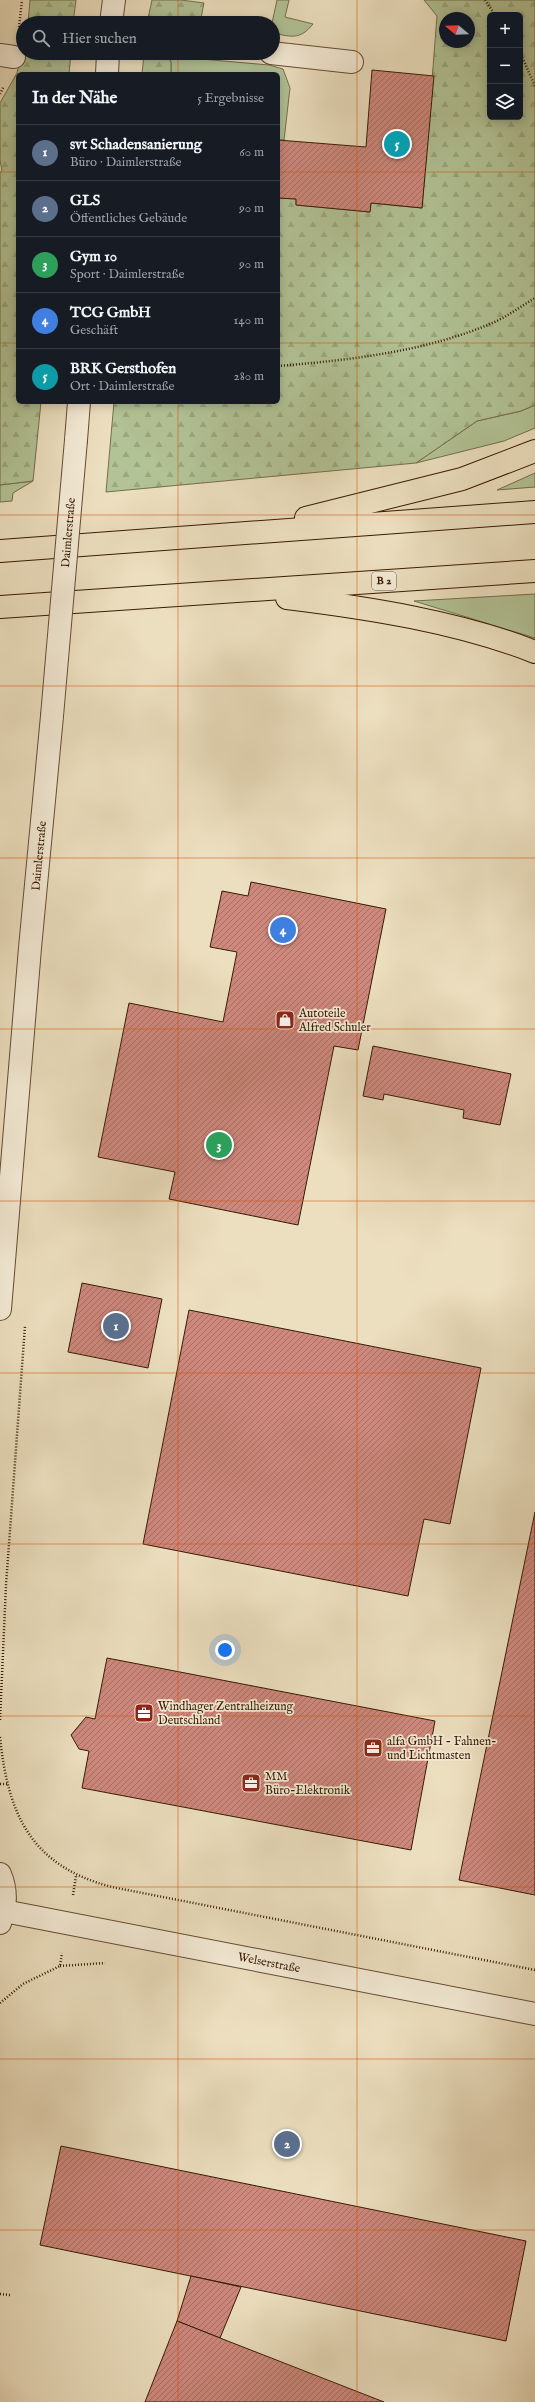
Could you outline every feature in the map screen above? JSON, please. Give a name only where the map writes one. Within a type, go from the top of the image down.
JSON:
[{"type":"highway","points":[[247,532],[462,479],[535,451]]},
{"type":"highway","points":[[0,550],[535,512]]},
{"type":"highway","name":"B 2","points":[[0,607],[535,571]]},
{"type":"highway","points":[[232,592],[317,602],[432,622],[507,641],[535,652]]},
{"type":"street","points":[[112,16],[114,0]]},
{"type":"street","points":[[280,54],[352,62]]},
{"type":"street","points":[[106,72],[107,60]]},
{"type":"street","name":"Daimlerstraße","points":[[0,1309],[29,956],[80,404]]},
{"type":"street","points":[[0,1874],[5,1887],[6,1904],[2,1917]]},
{"type":"street","name":"Welserstraße","points":[[2,1917],[68,1924],[535,2014]]},
{"type":"path","points":[[485,0],[493,12]]},
{"type":"path","points":[[523,59],[535,86]]},
{"type":"path","points":[[280,366],[332,362],[417,348],[491,324],[535,298]]},
{"type":"path","points":[[0,1737],[7,1784],[12,1802],[29,1835],[50,1857],[76,1876],[92,1882],[279,1921],[535,1970]]},
{"type":"path","points":[[0,1784],[7,1784]]},
{"type":"path","points":[[0,2003],[23,1984],[60,1966],[68,1924]]},
{"type":"path","points":[[0,2294],[10,2295]]},
{"type":"green space","points":[[30,0],[76,0],[74,16],[29,16]]},
{"type":"green space","points":[[152,0],[181,0],[204,3],[201,16],[149,16]]},
{"type":"green space","points":[[277,0],[289,0],[285,17],[313,24],[300,35],[285,36],[280,35],[280,16],[274,16]]},
{"type":"green space","points":[[424,0],[535,0],[535,405],[521,411],[477,421],[416,463],[106,492],[114,404],[280,404],[280,198],[296,199],[296,205],[370,212],[371,203],[422,208],[437,16]]},
{"type":"green space","points":[[20,60],[70,60],[69,72],[17,72]]},
{"type":"green space","points":[[143,60],[170,60],[171,62],[171,72],[142,72]]},
{"type":"green space","points":[[170,60],[212,60],[269,65],[283,69],[290,88],[284,140],[280,140],[280,72],[171,72]]},
{"type":"green space","points":[[16,75],[16,404],[41,404],[33,481],[0,485],[0,173],[2,170],[0,161],[0,103]]},
{"type":"green space","points":[[535,405],[535,428],[504,441],[416,463],[477,421],[521,411]]},
{"type":"green space","points":[[535,473],[535,487],[497,490]]},
{"type":"green space","points":[[33,481],[13,493],[12,501],[0,502],[0,485]]},
{"type":"green space","points":[[535,594],[535,638],[414,601]]},
{"type":"building","points":[[372,70],[434,76],[422,208],[371,203],[370,212],[296,205],[296,199],[280,198],[280,140],[366,147]]},
{"type":"building","points":[[251,882],[386,909],[358,1050],[334,1046],[298,1225],[169,1199],[175,1172],[98,1157],[129,1003],[223,1022],[237,952],[210,947],[222,891],[248,896]]},
{"type":"building","points":[[373,1046],[511,1074],[500,1125],[463,1118],[464,1110],[384,1094],[383,1100],[363,1096]]},
{"type":"building","points":[[82,1283],[162,1299],[148,1368],[68,1352]]},
{"type":"building","points":[[189,1310],[481,1368],[450,1524],[424,1519],[408,1596],[143,1544]]},
{"type":"building","points":[[535,1512],[535,1895],[459,1880]]},
{"type":"building","points":[[107,1658],[435,1721],[411,1850],[82,1788],[89,1751],[79,1749],[71,1735],[86,1717],[95,1719]]},
{"type":"building","points":[[61,2146],[526,2241],[506,2341],[40,2245]]},
{"type":"building","points":[[191,2276],[241,2287],[220,2338],[177,2321]]},
{"type":"building","points":[[177,2321],[220,2338],[384,2402],[145,2402]]},
{"type":"place","name":"BRK Gersthofen","points":[[397,144]]},
{"type":"place","name":"TCG GmbH","points":[[283,930]]},
{"type":"place","name":"Autoteile Alfred Schuler","points":[[285,1020]]},
{"type":"place","name":"Gym 10","points":[[219,1145]]},
{"type":"place","name":"svt Schadensanierung","points":[[116,1326]]},
{"type":"place","name":"Windhager Zentralheizung Deutschland","points":[[144,1713]]},
{"type":"place","name":"alfa GmbH - Fahnen- und Lichtmasten","points":[[373,1748]]},
{"type":"place","name":"MM Büro-Elektronik","points":[[251,1783]]},
{"type":"place","name":"GLS","points":[[287,2144]]}]
